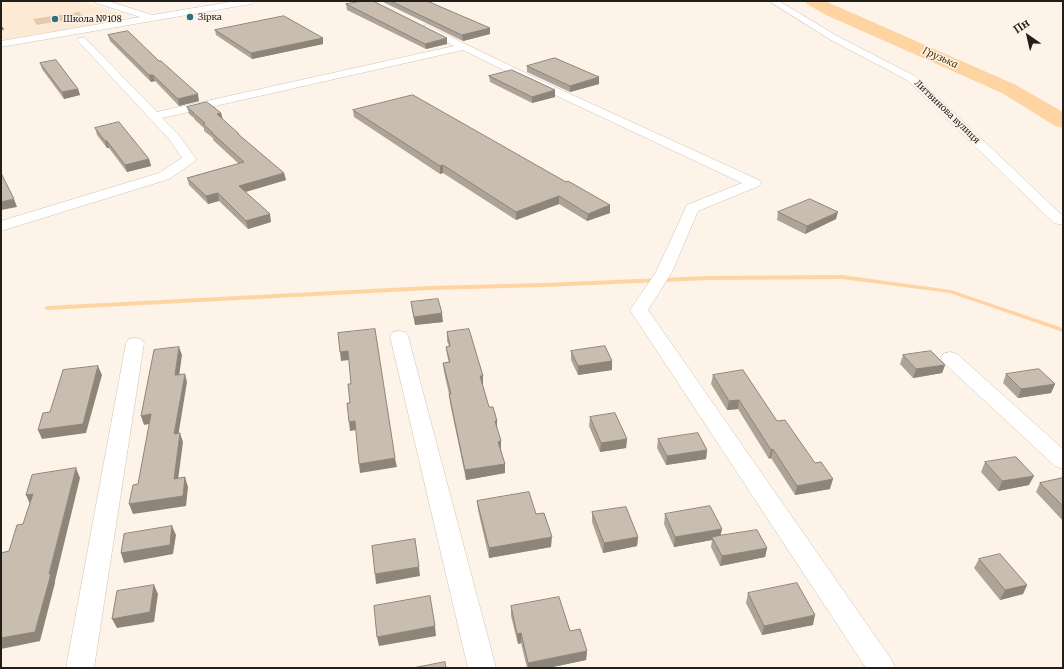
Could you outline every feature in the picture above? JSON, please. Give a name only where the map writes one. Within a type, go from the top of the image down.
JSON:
[{"type":"street","points":[[99,1],[152,18]]},
{"type":"street","points":[[1,44],[250,1]]},
{"type":"street","name":"Литвинова вулиця","points":[[773,1],[834,38],[911,78],[1059,220],[1063,222]]},
{"type":"street","points":[[413,22],[462,47],[754,183],[692,208],[660,279],[639,310],[881,668]]},
{"type":"street","points":[[1,226],[164,176],[189,159],[174,137],[82,40]]},
{"type":"street","points":[[153,116],[462,47]]},
{"type":"street","points":[[399,336],[482,668]]},
{"type":"street","points":[[80,668],[135,343]]},
{"type":"street","points":[[950,358],[1063,461]]},
{"type":"shaded area","name":"Школа №108","points":[[1,1],[81,1],[121,14],[96,24],[1,40]]},
{"type":"shaded area","points":[[79,12],[84,17],[37,25],[33,19]]},
{"type":"building","points":[[373,1],[447,38],[425,44],[346,4]]},
{"type":"building","points":[[391,1],[427,1],[490,28],[462,35]]},
{"type":"building","points":[[284,16],[323,38],[251,53],[215,30]]},
{"type":"building","points":[[128,31],[159,61],[161,61],[198,94],[178,99],[153,75],[149,75],[108,35]]},
{"type":"building","points":[[555,58],[599,77],[570,86],[527,66]]},
{"type":"building","points":[[56,60],[78,89],[62,92],[40,63]]},
{"type":"building","points":[[512,70],[555,90],[532,97],[489,76]]},
{"type":"building","points":[[413,95],[566,182],[568,181],[610,205],[588,214],[559,196],[516,212],[443,165],[440,166],[353,110]]},
{"type":"building","points":[[207,102],[221,113],[217,114],[238,134],[284,173],[239,186],[270,214],[246,221],[218,193],[206,196],[187,178],[244,162],[212,133],[203,124],[205,123],[187,107]]},
{"type":"building","points":[[119,122],[149,159],[125,165],[95,128]]},
{"type":"building","points":[[1,173],[14,199],[1,202]]},
{"type":"building","points":[[810,199],[838,212],[807,226],[778,212]]},
{"type":"building","points":[[438,299],[442,313],[414,317],[411,302]]},
{"type":"building","points":[[375,329],[395,458],[359,464],[355,421],[349,422],[347,403],[350,403],[348,384],[351,384],[348,351],[340,352],[338,333]]},
{"type":"building","points":[[469,329],[483,376],[480,376],[489,407],[493,407],[497,421],[495,421],[501,441],[498,442],[505,464],[465,470],[449,394],[451,394],[443,363],[450,362],[446,347],[450,346],[447,332]]},
{"type":"building","points":[[605,346],[612,361],[578,366],[571,351]]},
{"type":"building","points":[[179,347],[175,375],[185,374],[174,434],[180,433],[174,479],[185,477],[183,496],[129,504],[133,485],[138,484],[151,414],[141,416],[154,350]]},
{"type":"building","points":[[931,351],[945,365],[916,369],[903,355]]},
{"type":"building","points":[[98,366],[83,424],[38,430],[43,413],[50,412],[63,370]]},
{"type":"building","points":[[1039,369],[1055,384],[1021,389],[1006,374]]},
{"type":"building","points":[[743,370],[777,421],[785,420],[815,463],[821,462],[833,479],[797,486],[773,449],[771,450],[739,400],[729,401],[713,375]]},
{"type":"building","points":[[615,413],[627,439],[601,443],[590,417]]},
{"type":"building","points":[[698,433],[707,450],[667,456],[658,439]]},
{"type":"building","points":[[1016,457],[1034,476],[1002,481],[985,462]]},
{"type":"building","points":[[76,468],[49,574],[51,574],[35,632],[1,638],[1,553],[9,551],[17,525],[23,524],[33,494],[26,495],[32,475]]},
{"type":"building","points":[[1063,478],[1063,506],[1040,483]]},
{"type":"building","points":[[529,492],[536,514],[544,513],[552,537],[489,548],[477,501]]},
{"type":"building","points":[[710,506],[722,529],[675,537],[665,514]]},
{"type":"building","points":[[626,507],[638,537],[604,543],[592,512]]},
{"type":"building","points":[[172,526],[170,545],[121,553],[124,534]]},
{"type":"building","points":[[757,530],[767,548],[722,556],[712,537]]},
{"type":"building","points":[[415,539],[419,567],[375,574],[372,546]]},
{"type":"building","points":[[1000,554],[1027,585],[1005,590],[979,559]]},
{"type":"building","points":[[797,583],[815,615],[764,626],[748,593]]},
{"type":"building","points":[[154,585],[150,612],[112,619],[117,591]]},
{"type":"building","points":[[430,596],[435,626],[377,637],[374,606]]},
{"type":"building","points":[[559,597],[570,631],[580,629],[587,651],[528,663],[521,633],[517,634],[511,606]]},
{"type":"building","points":[[445,662],[446,668],[413,668]]},
{"type":"waterway","name":"Грузька","points":[[813,1],[832,11],[1009,89],[1063,121]]},
{"type":"waterway","points":[[47,308],[429,288],[709,278],[842,277],[951,292],[1063,330]]},
{"type":"place","name":"Зірка","points":[[190,17]]},
{"type":"place","name":"Школа №108","points":[[55,19]]}]
